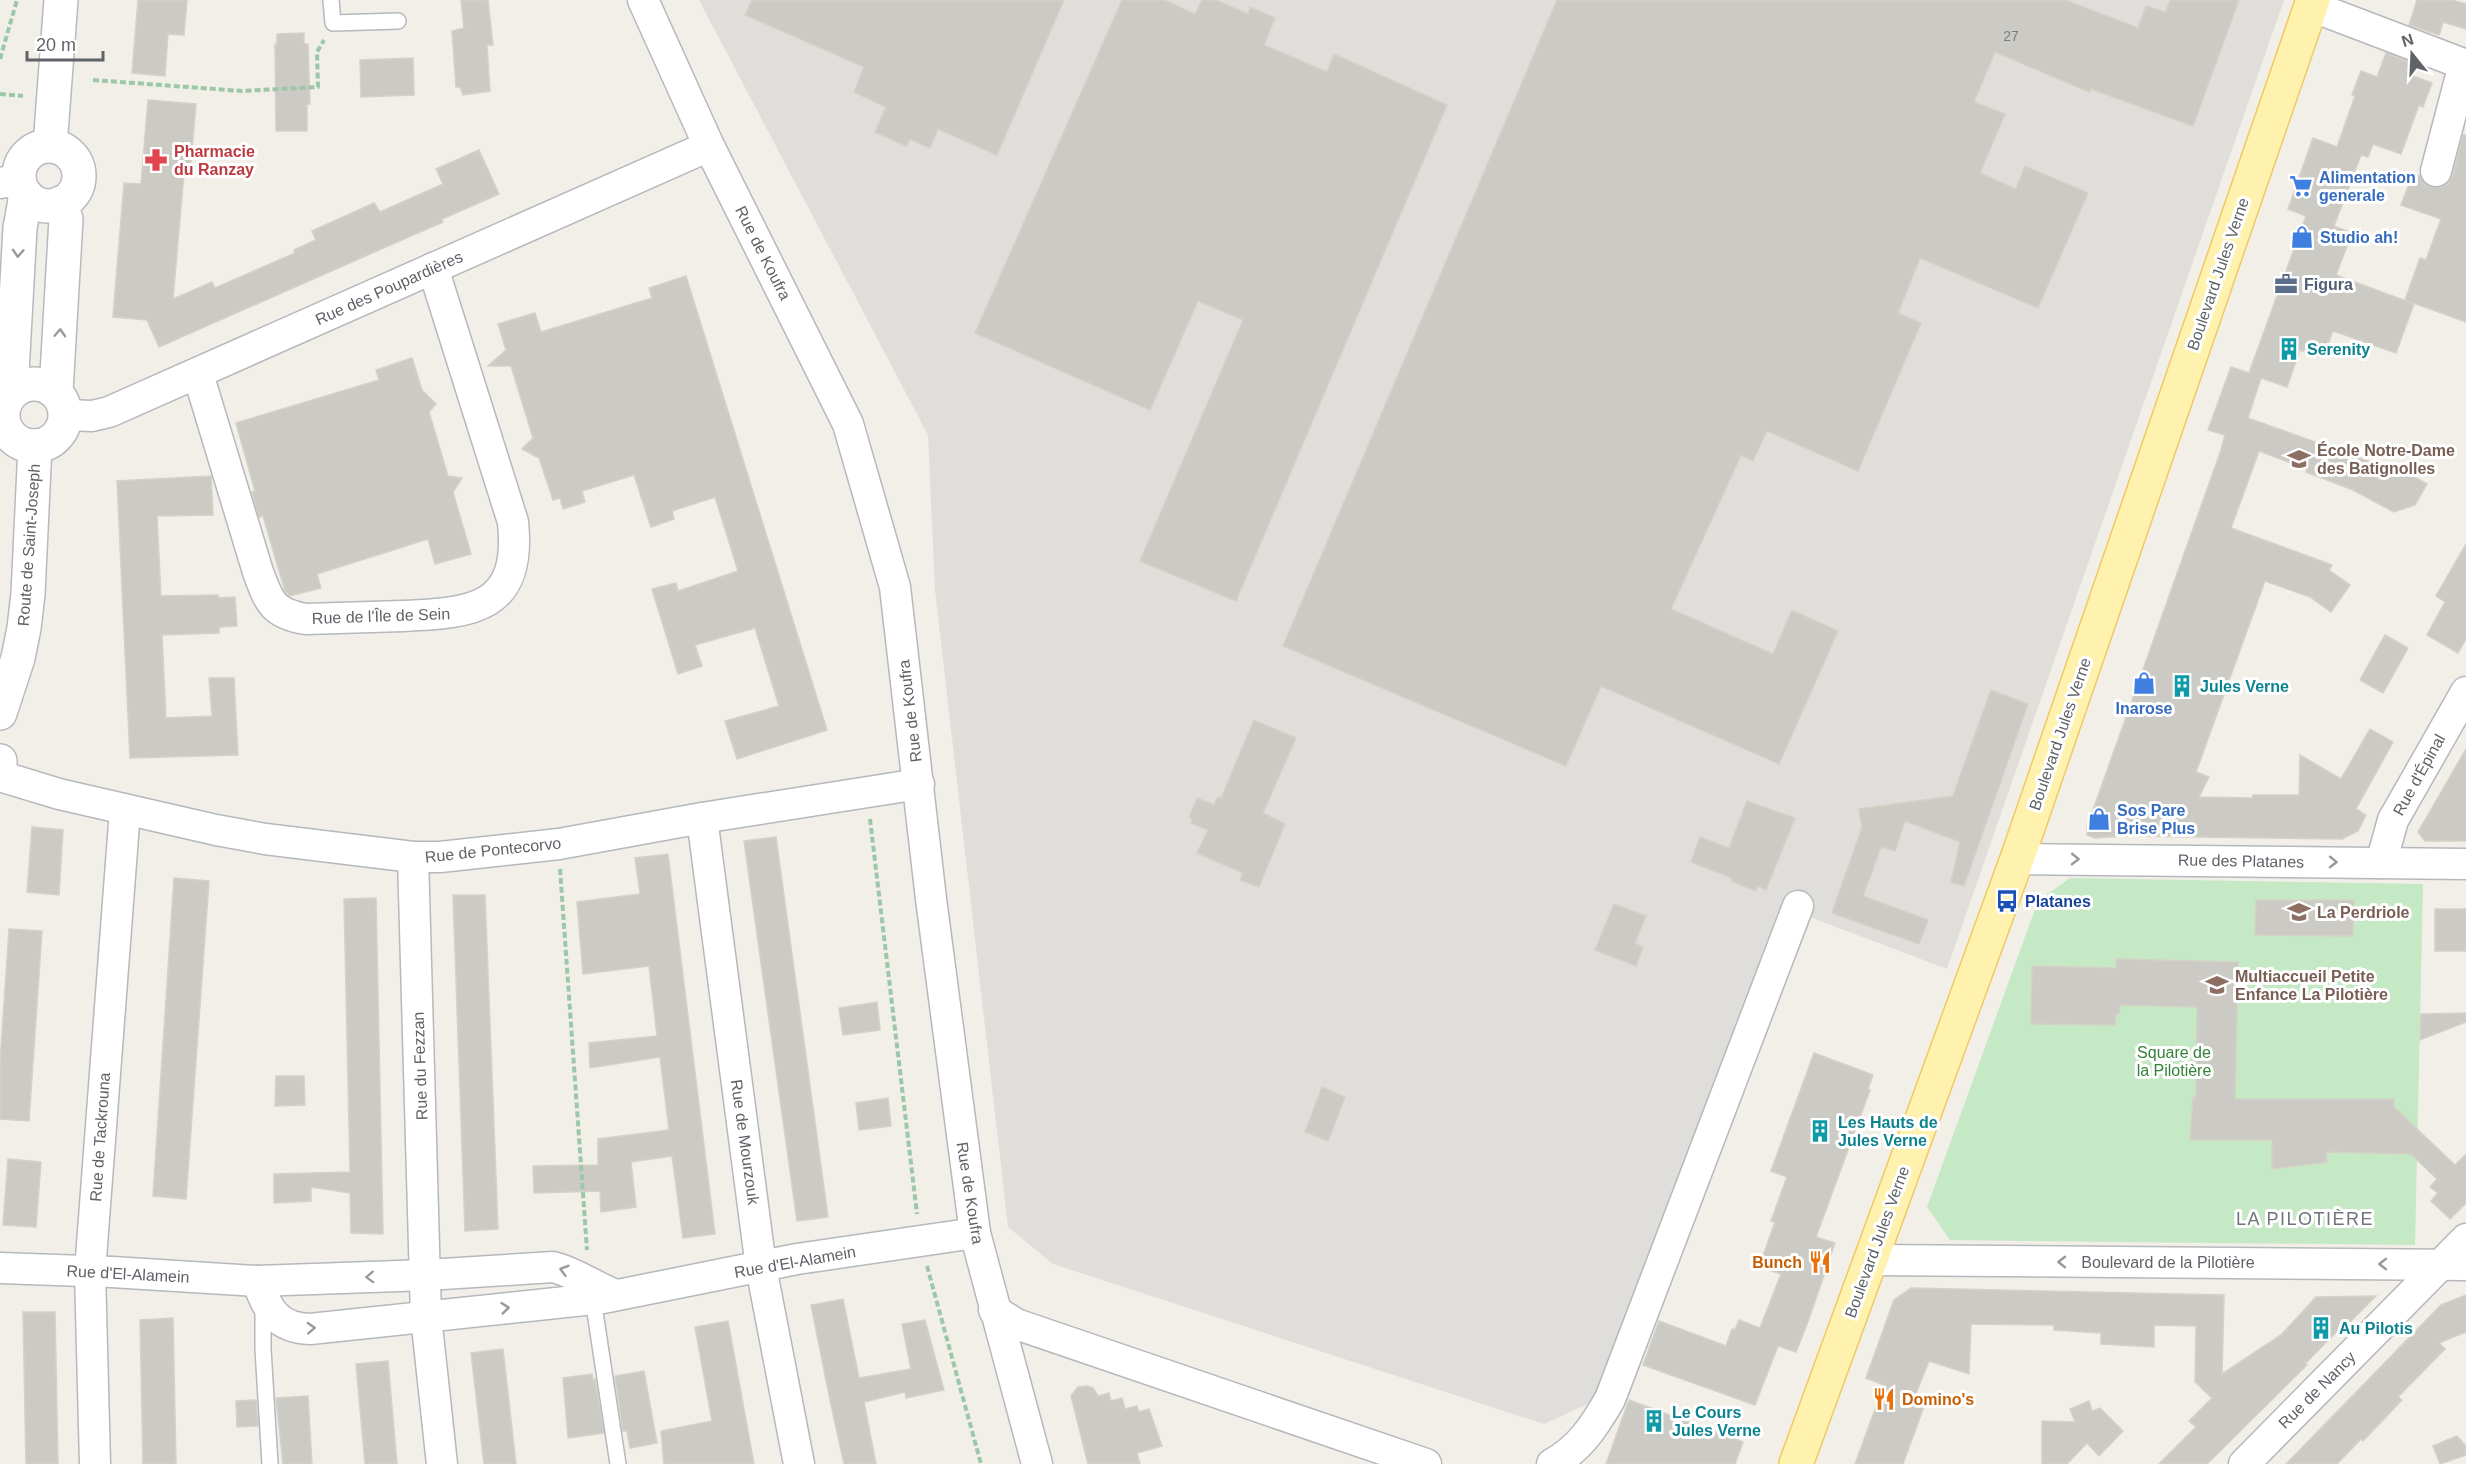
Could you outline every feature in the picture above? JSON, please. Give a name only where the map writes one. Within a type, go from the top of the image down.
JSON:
[{"type":"main road","name":"Boulevard Jules Verne","points":[[1797,1464],[2017,859],[2312,3]]},
{"type":"street","points":[[50,146],[62,0]]},
{"type":"street","name":"Rue de Koufra","points":[[643,0],[709,146],[848,424],[895,587],[931,899],[975,1233],[1037,1464]]},
{"type":"street","points":[[2312,3],[2465,65],[2436,171]]},
{"type":"street","points":[[15,186],[42,205],[60,203],[75,190],[78,171],[69,153],[50,146],[34,150],[27,155],[19,170],[15,186],[20,228],[12,372],[6,406],[7,431],[19,442],[35,446],[51,442],[61,430],[66,219],[60,203]]},
{"type":"street","name":"Rue des Poupardières","points":[[61,403],[92,416],[109,412],[709,146]]},
{"type":"street","name":"Rue de l'Île de Sein","points":[[198,374],[258,573],[267,598],[278,610],[289,616],[306,619],[450,614],[476,607],[495,595],[507,580],[513,561],[515,543],[513,522],[433,268]]},
{"type":"street","points":[[6,406],[29,384],[43,384],[61,403]]},
{"type":"street","name":"Route de Saint-Joseph","points":[[0,712],[18,658],[24,628],[32,536],[35,446]]},
{"type":"street","name":"Rue d'Épinal","points":[[2381,863],[2393,820],[2466,692]]},
{"type":"street","points":[[0,761],[0,774]]},
{"type":"street","name":"Rue de Pontecorvo","points":[[0,774],[59,794],[265,839],[414,857],[440,857],[559,844],[702,818],[919,784]]},
{"type":"street","name":"Rue de Tackrouna","points":[[95,1464],[90,1271],[125,810]]},
{"type":"street","name":"Rue de Mourzouk","points":[[702,818],[761,1267],[799,1464]]},
{"type":"street","name":"Rue du Fezzan","points":[[414,857],[427,1275]]},
{"type":"street","name":"Rue des Platanes","points":[[2017,859],[2466,864]]},
{"type":"street","points":[[1552,1464],[1565,1457],[1591,1431],[1610,1399],[1798,906]]},
{"type":"street","name":"Rue d'El-Alamein","points":[[260,1290],[270,1309],[284,1324],[295,1329],[426,1317],[975,1233]]},
{"type":"street","name":"Rue de Nancy","points":[[2244,1464],[2454,1265],[2466,1239]]},
{"type":"street","name":"Boulevard de la Pilotière","points":[[1871,1260],[2454,1265]]},
{"type":"street","name":"Rue d'El-Alamein","points":[[0,1268],[90,1271],[260,1290],[427,1275],[553,1267],[570,1271],[597,1290]]},
{"type":"street","points":[[427,1275],[426,1317],[442,1464]]},
{"type":"street","points":[[994,1310],[1016,1324],[1426,1464]]},
{"type":"lane","points":[[331,0],[333,23],[398,21]]},
{"type":"lane","points":[[260,1290],[270,1464]]},
{"type":"lane","points":[[597,1290],[618,1464]]},
{"type":"path","points":[[0,59],[17,0]]},
{"type":"path","points":[[93,80],[242,91],[318,87],[317,52],[333,23]]},
{"type":"path","points":[[0,93],[23,96]]},
{"type":"path","points":[[867,792],[921,1242],[981,1464]]},
{"type":"path","points":[[559,844],[588,1243],[597,1290]]},
{"type":"shaded area","points":[[699,0],[2284,0],[1947,969],[1781,906],[1592,1402],[1544,1424],[1053,1264],[1008,1227],[935,590],[928,435]]},
{"type":"green space","name":"Square de la Pilotière","points":[[2070,878],[2423,884],[2415,1245],[1950,1240],[1927,1207],[2038,901]]},
{"type":"building","points":[[138,0],[187,0],[184,35],[168,34],[165,76],[132,73]]},
{"type":"building","points":[[461,0],[488,0],[493,45],[487,45],[490,91],[463,95],[460,87],[456,87],[452,31],[464,28]]},
{"type":"building","points":[[752,0],[1064,0],[997,155],[938,129],[930,148],[910,139],[906,146],[875,132],[886,107],[854,92],[864,67],[745,15]]},
{"type":"building","points":[[1122,0],[1164,0],[1195,14],[1202,0],[1216,0],[1248,14],[1250,7],[1275,18],[1264,45],[1327,72],[1334,54],[1447,105],[1236,601],[1140,561],[1243,320],[1198,301],[1150,410],[975,333]]},
{"type":"building","points":[[1557,0],[2065,0],[2138,28],[2146,6],[2166,12],[2170,0],[2239,0],[2193,126],[2091,89],[2089,92],[1995,52],[1974,102],[2005,114],[1980,173],[2016,189],[2025,166],[2088,193],[2038,308],[1920,258],[1898,313],[1921,323],[1858,471],[1767,431],[1753,461],[1741,455],[1671,609],[1773,654],[1792,610],[1838,631],[1779,764],[1601,686],[1566,766],[1283,646]]},
{"type":"building","points":[[2417,0],[2452,0],[2466,4],[2466,29],[2443,22],[2439,35],[2409,25]]},
{"type":"building","points":[[304,33],[304,44],[308,44],[310,104],[307,104],[307,131],[276,131],[275,44],[277,44],[277,34]]},
{"type":"building","points":[[2386,53],[2417,65],[2413,76],[2432,83],[2423,107],[2419,105],[2401,154],[2373,144],[2368,157],[2361,155],[2334,226],[2352,233],[2336,275],[2414,304],[2396,353],[2333,331],[2327,347],[2321,345],[2318,357],[2300,350],[2287,387],[2261,378],[2248,418],[2390,469],[2392,464],[2427,484],[2415,505],[2394,512],[2353,490],[2306,472],[2307,469],[2259,451],[2231,528],[2332,565],[2329,570],[2350,585],[2331,612],[2310,597],[2265,581],[2196,772],[2209,777],[2199,797],[2253,798],[2253,795],[2299,795],[2300,755],[2341,779],[2370,729],[2393,742],[2356,809],[2366,815],[2358,831],[2342,839],[2124,836],[2095,838],[2087,835],[2087,827],[2221,450],[2225,435],[2208,430],[2231,367],[2249,373],[2306,216],[2288,209],[2313,138],[2337,147],[2355,96],[2352,95],[2361,71],[2377,77]]},
{"type":"building","points":[[413,58],[414,95],[361,97],[360,60]]},
{"type":"building","points":[[148,100],[196,104],[190,173],[184,173],[173,299],[212,282],[215,288],[295,253],[294,250],[316,240],[312,231],[374,203],[380,212],[443,184],[436,169],[479,150],[499,194],[442,219],[443,222],[159,347],[147,320],[113,317],[124,183],[141,184]]},
{"type":"building","points":[[2463,135],[2466,135],[2466,322],[2405,300],[2420,258],[2426,260],[2441,219],[2401,205],[2413,173],[2420,176],[2424,183],[2431,187],[2441,187],[2449,183]]},
{"type":"building","points":[[686,276],[827,730],[737,759],[725,721],[779,706],[755,628],[695,645],[702,666],[678,674],[652,589],[676,583],[678,591],[738,571],[715,497],[672,511],[674,519],[651,527],[634,475],[582,491],[585,502],[563,509],[560,498],[553,500],[539,458],[522,449],[533,438],[511,366],[488,366],[506,350],[498,324],[535,313],[541,332],[652,298],[649,288]]},
{"type":"building","points":[[412,358],[422,390],[436,404],[429,412],[448,476],[462,478],[453,492],[471,554],[435,564],[428,539],[317,574],[321,588],[290,596],[285,591],[263,516],[259,517],[252,492],[255,491],[236,423],[379,380],[376,370]]},
{"type":"building","points":[[211,476],[213,515],[157,516],[161,596],[235,597],[237,626],[219,627],[219,633],[162,635],[166,718],[212,716],[209,678],[234,678],[238,755],[130,758],[117,481]]},
{"type":"building","points":[[2466,544],[2466,639],[2458,653],[2427,635],[2445,602],[2436,596]]},
{"type":"building","points":[[2385,635],[2408,648],[2383,693],[2360,680]]},
{"type":"building","points":[[1991,690],[2028,704],[1964,886],[1951,882],[1960,842],[1905,821],[1895,851],[1881,847],[1863,896],[1928,920],[1919,944],[1832,913],[1862,827],[1859,809],[1953,796]]},
{"type":"building","points":[[1254,720],[1296,738],[1263,813],[1285,824],[1259,887],[1240,880],[1243,873],[1197,853],[1208,830],[1191,823],[1192,819],[1189,817],[1197,798],[1214,805],[1218,797],[1221,798]]},
{"type":"building","points":[[2466,749],[2466,841],[2425,841],[2418,832]]},
{"type":"building","points":[[1747,801],[1795,818],[1766,890],[1757,886],[1756,891],[1731,881],[1732,878],[1691,862],[1700,837],[1729,848]]},
{"type":"building","points":[[32,827],[63,830],[59,895],[27,892]]},
{"type":"building","points":[[776,837],[828,1217],[797,1221],[744,841]]},
{"type":"building","points":[[668,854],[715,1234],[683,1238],[672,1156],[631,1162],[636,1207],[601,1212],[600,1191],[534,1193],[533,1166],[598,1165],[598,1139],[669,1130],[660,1057],[590,1068],[589,1043],[657,1036],[649,966],[583,974],[577,902],[640,894],[635,858]]},
{"type":"building","points":[[174,878],[209,881],[186,1199],[153,1196]]},
{"type":"building","points":[[453,895],[485,895],[498,1229],[465,1231]]},
{"type":"building","points":[[376,898],[383,1234],[351,1233],[350,1193],[311,1187],[311,1201],[274,1203],[274,1174],[350,1172],[344,899]]},
{"type":"building","points":[[2256,900],[2354,900],[2353,936],[2255,935]]},
{"type":"building","points":[[1614,904],[1646,916],[1635,943],[1643,947],[1636,966],[1595,950]]},
{"type":"building","points":[[2435,909],[2466,909],[2466,951],[2435,951]]},
{"type":"building","points":[[9,929],[42,931],[29,1121],[0,1119],[0,1063]]},
{"type":"building","points":[[2116,959],[2238,962],[2235,1099],[2394,1099],[2394,1107],[2455,1165],[2466,1154],[2466,1203],[2450,1219],[2431,1201],[2438,1193],[2430,1187],[2437,1179],[2411,1154],[2326,1152],[2327,1162],[2272,1169],[2272,1140],[2190,1140],[2193,1097],[2196,1097],[2197,1007],[2120,1005],[2115,1025],[2031,1024],[2032,966],[2116,968]]},
{"type":"building","points":[[877,1002],[880,1030],[843,1035],[839,1008]]},
{"type":"building","points":[[2466,1013],[2466,1022],[2420,1040],[2421,1014]]},
{"type":"building","points":[[1814,1053],[1873,1075],[1868,1089],[1870,1090],[1816,1237],[1835,1243],[1809,1319],[1796,1352],[1778,1346],[1755,1405],[1643,1365],[1659,1321],[1726,1346],[1732,1329],[1735,1330],[1739,1320],[1760,1328],[1781,1274],[1759,1267],[1775,1222],[1771,1221],[1787,1177],[1771,1171]]},
{"type":"building","points":[[276,1076],[304,1076],[305,1105],[275,1106]]},
{"type":"building","points":[[1322,1087],[1345,1097],[1328,1141],[1305,1132]]},
{"type":"building","points":[[888,1098],[891,1126],[859,1130],[856,1103]]},
{"type":"building","points":[[8,1159],[41,1162],[36,1227],[3,1225]]},
{"type":"building","points":[[1911,1288],[2224,1295],[2222,1374],[2281,1335],[2316,1297],[2376,1296],[2350,1322],[2348,1320],[2305,1364],[2307,1365],[2207,1464],[2159,1464],[2196,1427],[2189,1421],[2212,1398],[2195,1382],[2196,1326],[2154,1325],[2154,1347],[2101,1344],[2101,1333],[2054,1330],[2054,1325],[1971,1324],[1969,1374],[1929,1361],[1915,1396],[1926,1401],[1903,1464],[1855,1464],[1884,1385],[1866,1378],[1894,1300]]},
{"type":"building","points":[[2466,1295],[2466,1332],[2439,1343],[2445,1349],[2398,1397],[2402,1400],[2363,1441],[2361,1439],[2337,1464],[2286,1464],[2441,1305]]},
{"type":"building","points":[[843,1299],[859,1378],[911,1369],[902,1324],[925,1320],[944,1390],[906,1398],[905,1392],[864,1402],[876,1464],[844,1464],[811,1305]]},
{"type":"building","points":[[23,1312],[55,1312],[58,1464],[26,1464]]},
{"type":"building","points":[[173,1318],[176,1464],[143,1464],[140,1320]]},
{"type":"building","points":[[728,1321],[754,1464],[664,1464],[661,1431],[712,1421],[695,1327]]},
{"type":"building","points":[[503,1349],[516,1464],[484,1464],[471,1353]]},
{"type":"building","points":[[388,1361],[397,1464],[365,1464],[356,1364]]},
{"type":"building","points":[[644,1371],[657,1443],[630,1448],[627,1431],[623,1431],[615,1376]]},
{"type":"building","points":[[592,1374],[593,1380],[595,1379],[604,1433],[568,1438],[563,1378]]},
{"type":"building","points":[[1078,1387],[1093,1388],[1098,1396],[1109,1393],[1111,1401],[1122,1398],[1125,1409],[1137,1406],[1139,1412],[1149,1409],[1162,1446],[1137,1453],[1140,1464],[1088,1464],[1071,1396]]},
{"type":"building","points":[[308,1396],[312,1464],[283,1464],[276,1398]]},
{"type":"building","points":[[256,1400],[258,1426],[237,1427],[236,1401]]},
{"type":"building","name":"Le Cours Jules Verne","points":[[1629,1400],[1743,1442],[1735,1464],[1606,1464]]},
{"type":"building","points":[[2089,1401],[2092,1411],[2100,1408],[2123,1431],[2099,1456],[2087,1443],[2067,1464],[2042,1464],[2042,1421],[2075,1422],[2070,1409]]},
{"type":"building","points":[[2457,1436],[2466,1446],[2466,1455],[2440,1464],[2433,1446]]},
{"type":"place","name":"Pharmacie du Ranzay","points":[[156,160]]},
{"type":"place","name":"Alimentation generale","points":[[2301,186]]},
{"type":"place","name":"Studio ah!","points":[[2302,237]]},
{"type":"place","name":"Figura","points":[[2286,284]]},
{"type":"place","name":"Serenity","points":[[2289,349]]},
{"type":"place","name":"École Notre-Dame des Batignolles","points":[[2299,459]]},
{"type":"place","name":"Inarose","points":[[2144,683]]},
{"type":"place","name":"Jules Verne","points":[[2182,686]]},
{"type":"place","name":"Sos Pare Brise Plus","points":[[2099,819]]},
{"type":"place","name":"Platanes","points":[[2007,901]]},
{"type":"place","name":"La Perdriole","points":[[2299,912]]},
{"type":"place","name":"Multiaccueil Petite Enfance La Pilotière","points":[[2217,985]]},
{"type":"place","name":"Les Hauts de Jules Verne","points":[[1820,1131]]},
{"type":"place","name":"Bunch","points":[[1820,1262]]},
{"type":"place","name":"Au Pilotis","points":[[2321,1328]]},
{"type":"place","name":"Domino's","points":[[1884,1399]]},
{"type":"place","name":"Le Cours Jules Verne","points":[[1654,1421]]},
{"type":"district","name":"LA PILOTIÈRE","points":[[2305,1219]]}]
